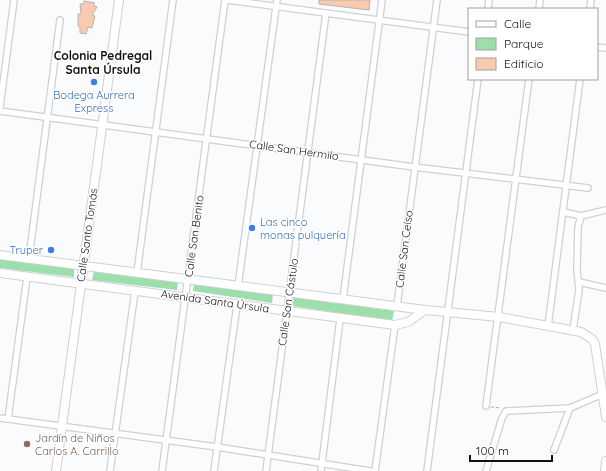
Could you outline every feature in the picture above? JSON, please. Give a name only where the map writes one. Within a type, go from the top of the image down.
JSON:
[{"type":"street","points":[[0,107],[14,0]]},
{"type":"street","name":"Calle Santo Tomás","points":[[56,471],[119,0]]},
{"type":"street","points":[[137,273],[157,133],[173,0]]},
{"type":"street","points":[[226,0],[468,32]]},
{"type":"street","name":"Calle San Benito","points":[[162,471],[226,0]]},
{"type":"street","points":[[238,286],[277,0]]},
{"type":"street","points":[[343,300],[382,0]]},
{"type":"street","name":"Calle San Celso","points":[[397,306],[432,27],[437,0]]},
{"type":"street","name":"Calle San Cástulo","points":[[266,471],[267,454],[326,13]]},
{"type":"street","points":[[29,258],[49,118],[60,20]]},
{"type":"street","points":[[427,471],[478,80]]},
{"type":"street","points":[[486,406],[499,317],[529,80]]},
{"type":"street","points":[[548,326],[564,212],[580,80]]},
{"type":"street","name":"Calle San Hermilo","points":[[0,111],[466,174],[588,188]]},
{"type":"street","points":[[564,212],[582,216],[606,210]]},
{"type":"street","points":[[572,330],[579,290],[577,269],[578,227],[582,216]]},
{"type":"street","name":"Avenida Santa Úrsula","points":[[0,255],[343,300],[499,317],[572,330],[588,336],[596,344],[604,394]]},
{"type":"street","name":"Avenida Santa Úrsula","points":[[0,273],[395,326]]},
{"type":"street","points":[[8,419],[27,277]]},
{"type":"street","points":[[579,282],[606,288]]},
{"type":"street","points":[[110,471],[135,291]]},
{"type":"street","points":[[214,471],[237,305]]},
{"type":"street","points":[[375,471],[395,326],[408,322],[425,310]]},
{"type":"street","points":[[321,471],[340,319]]},
{"type":"street","points":[[486,471],[502,418],[504,413],[510,409],[570,408],[604,394],[606,416]]},
{"type":"street","points":[[554,450],[570,408]]},
{"type":"street","points":[[0,418],[267,454],[370,471]]},
{"type":"street","points":[[605,471],[606,461]]},
{"type":"path","points":[[486,406],[510,409]]},
{"type":"green space","points":[[0,259],[74,269],[74,277],[0,268]]},
{"type":"green space","points":[[94,271],[178,282],[177,290],[92,280]]},
{"type":"green space","points":[[194,283],[273,294],[272,303],[193,291]]},
{"type":"green space","points":[[293,297],[394,311],[392,321],[292,306]]},
{"type":"building","points":[[319,0],[370,0],[369,10],[319,4]]},
{"type":"building","points":[[84,1],[95,3],[93,5],[97,7],[92,15],[95,16],[92,28],[88,27],[86,34],[80,33],[80,27],[78,26],[78,14],[81,14],[80,4],[84,4]]},
{"type":"place","name":"Bodega Aurrera Express","points":[[94,82]]},
{"type":"place","name":"Las cinco monas pulquería","points":[[252,228]]},
{"type":"place","name":"Truper","points":[[51,250]]},
{"type":"place","name":"Jardín de Niños Carlos A. Carrillo","points":[[27,444]]},
{"type":"district","name":"Colonia Pedregal Santa Úrsula","points":[[103,62]]}]
